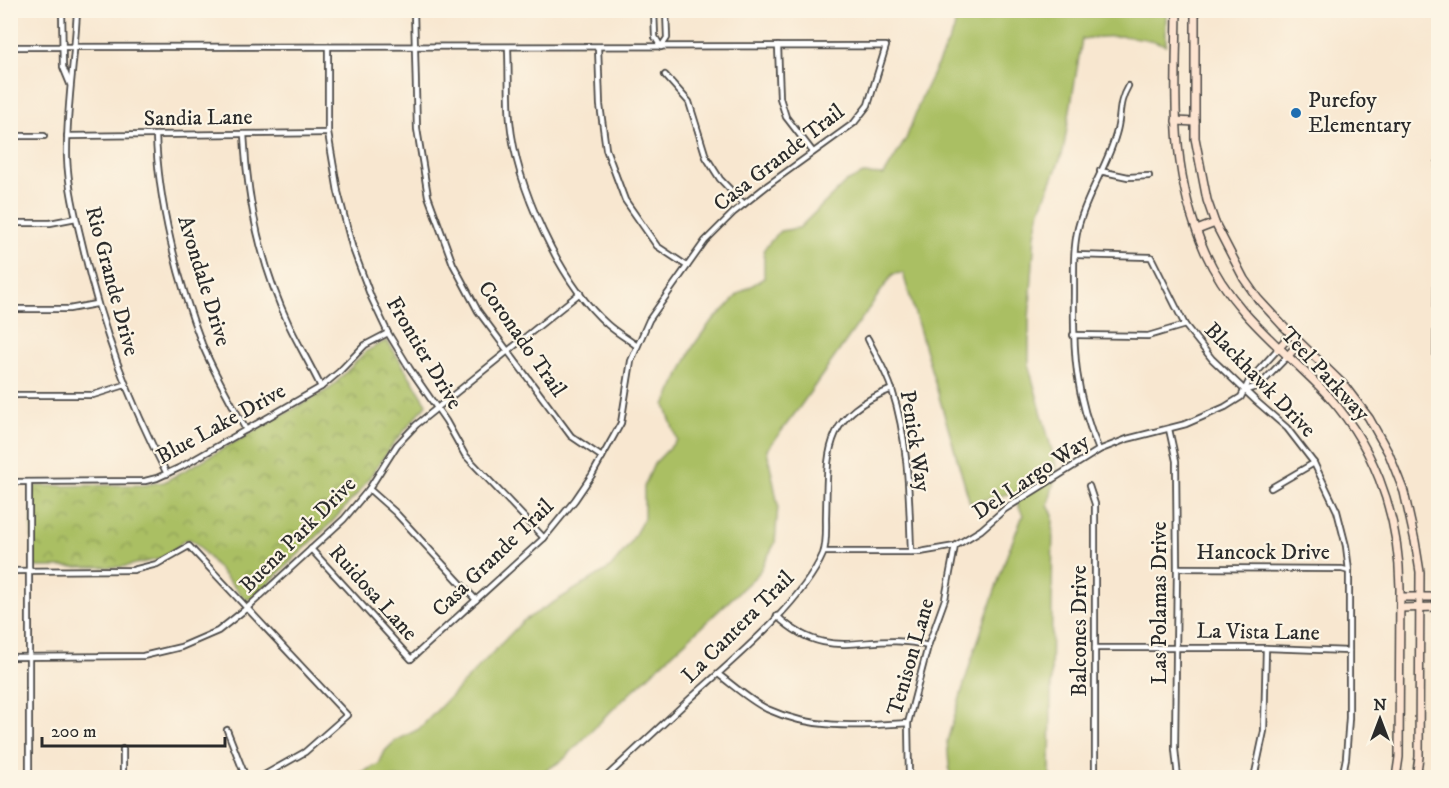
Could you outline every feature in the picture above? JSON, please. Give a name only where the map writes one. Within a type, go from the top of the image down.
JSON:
[{"type":"main road","name":"Teel Parkway","points":[[1177,10],[1176,121],[1179,162],[1189,206],[1205,252],[1236,303],[1278,349],[1334,402],[1357,433],[1373,463],[1391,515],[1400,567],[1400,756],[1396,777]]},
{"type":"main road","name":"Teel Parkway","points":[[1195,10],[1195,138],[1207,200],[1215,223],[1244,279],[1263,306],[1344,385],[1369,418],[1389,454],[1404,492],[1416,542],[1420,572],[1419,746],[1416,777]]},
{"type":"main road","points":[[1176,121],[1195,122]]},
{"type":"main road","points":[[1197,230],[1215,223]]},
{"type":"main road","points":[[1278,349],[1291,334]]},
{"type":"main road","points":[[1287,357],[1299,343]]},
{"type":"main road","points":[[1400,597],[1438,597]]},
{"type":"main road","points":[[1400,608],[1438,607]]},
{"type":"street","name":"Rio Grande Drive","points":[[62,10],[63,66],[70,87]]},
{"type":"street","name":"Rio Grande Drive","points":[[76,10],[76,46],[70,87],[67,136],[67,159],[76,218],[96,304],[125,384],[167,474]]},
{"type":"street","name":"Coronado Trail","points":[[414,10],[417,129],[428,196],[453,264],[478,311],[570,436],[602,457]]},
{"type":"street","points":[[654,10],[655,38],[661,47]]},
{"type":"street","points":[[661,47],[667,38],[666,10]]},
{"type":"street","points":[[1400,12],[1438,12]]},
{"type":"street","points":[[10,47],[778,46],[780,98],[786,117],[813,152]]},
{"type":"street","name":"Casa Grande Trail","points":[[411,659],[544,538],[575,500],[621,423],[631,361],[649,320],[705,241],[744,204],[854,123],[868,105],[886,46],[778,46]]},
{"type":"street","name":"Frontier Drive","points":[[328,47],[328,133],[338,192],[352,246],[371,297],[388,333],[446,421],[465,455],[544,538]]},
{"type":"street","points":[[598,47],[600,105],[606,149],[626,200],[657,246],[687,266]]},
{"type":"street","points":[[508,48],[510,123],[523,181],[545,238],[580,293],[607,324],[638,346]]},
{"type":"street","points":[[665,75],[689,102],[706,157],[720,179],[744,204]]},
{"type":"street","points":[[1099,450],[1091,432],[1078,385],[1073,335],[1075,255],[1081,220],[1116,135],[1121,99],[1128,86]]},
{"type":"street","name":"Sandia Lane","points":[[67,136],[328,133]]},
{"type":"street","points":[[244,134],[253,218],[267,268],[289,324],[321,387]]},
{"type":"street","name":"Avondale Drive","points":[[156,135],[157,169],[180,275],[203,345],[246,430]]},
{"type":"street","points":[[10,136],[44,136]]},
{"type":"street","points":[[1437,372],[1438,156]]},
{"type":"street","points":[[1100,171],[1128,177],[1149,176]]},
{"type":"street","points":[[10,223],[50,223],[76,218]]},
{"type":"street","name":"Blackhawk Drive","points":[[1075,255],[1151,257],[1185,326],[1212,359],[1287,428],[1314,463],[1339,518],[1349,571],[1349,718],[1342,777]]},
{"type":"street","name":"Buena Park Drive","points":[[10,657],[143,656],[161,653],[200,640],[218,631],[247,608],[344,519],[369,489],[397,445],[416,424],[580,293]]},
{"type":"street","points":[[10,309],[69,309],[96,304]]},
{"type":"street","points":[[1073,335],[1148,336],[1185,326]]},
{"type":"street","name":"Blue Lake Drive","points":[[10,482],[145,481],[167,474],[321,387],[365,345],[388,333]]},
{"type":"street","name":"Penick Way","points":[[868,339],[892,389],[906,462],[911,552]]},
{"type":"street","name":"Del Largo Way","points":[[824,552],[911,552],[955,546],[975,535],[1005,509],[1099,450],[1127,439],[1203,418],[1225,407],[1240,397],[1250,381],[1278,349]]},
{"type":"street","name":"Del Largo Way","points":[[1246,390],[1259,386],[1287,357]]},
{"type":"street","points":[[10,395],[93,395],[125,384]]},
{"type":"street","name":"La Cantera Trail","points":[[605,777],[718,674],[805,585],[824,552],[827,465],[833,437],[849,414],[877,395],[892,389]]},
{"type":"street","name":"Las Polamas Drive","points":[[1169,429],[1176,461],[1176,749],[1178,777]]},
{"type":"street","points":[[1271,488],[1314,463]]},
{"type":"street","points":[[28,482],[28,777]]},
{"type":"street","name":"Balcones Drive","points":[[1089,486],[1095,504],[1095,777]]},
{"type":"street","points":[[369,489],[395,512],[476,600]]},
{"type":"street","points":[[10,571],[133,570],[157,564],[189,546],[347,715],[304,752],[259,777]]},
{"type":"street","name":"Tenison Lane","points":[[909,777],[908,723],[928,646],[945,599],[955,546]]},
{"type":"street","name":"Ruidosa Lane","points":[[311,549],[411,659]]},
{"type":"street","name":"Hancock Drive","points":[[1177,568],[1342,569],[1349,571]]},
{"type":"street","points":[[777,616],[788,627],[804,637],[824,644],[895,641],[914,642],[928,646]]},
{"type":"street","name":"La Vista Lane","points":[[1095,648],[1266,648],[1349,651]]},
{"type":"street","points":[[1254,777],[1264,731],[1266,648]]},
{"type":"street","points":[[718,674],[750,699],[766,708],[810,723],[851,726],[908,723]]},
{"type":"street","points":[[227,730],[246,777]]},
{"type":"street","points":[[123,750],[123,777]]},
{"type":"green space","points":[[957,11],[1166,11],[1166,45],[1124,36],[1082,39],[1063,152],[1040,210],[1035,235],[1029,320],[1029,367],[1057,469],[1048,506],[1053,514],[1050,777],[950,777],[947,741],[971,661],[1023,515],[1012,493],[970,503],[903,273],[893,274],[767,450],[778,505],[775,543],[758,574],[612,710],[563,760],[535,777],[350,778],[379,764],[385,751],[395,741],[419,729],[523,621],[610,568],[629,545],[644,518],[644,487],[654,464],[677,440],[665,405],[694,345],[710,323],[738,294],[764,278],[764,249],[780,231],[799,228],[846,182],[863,174],[884,175],[906,139],[922,96],[954,30]]},
{"type":"green space","points":[[387,340],[427,404],[394,443],[359,492],[331,523],[253,598],[247,600],[243,597],[195,542],[189,539],[159,559],[122,567],[36,567],[32,563],[32,490],[36,486],[144,485],[164,482],[331,388],[365,352]]},
{"type":"place","name":"Purefoy Elementary","points":[[1296,113]]}]
